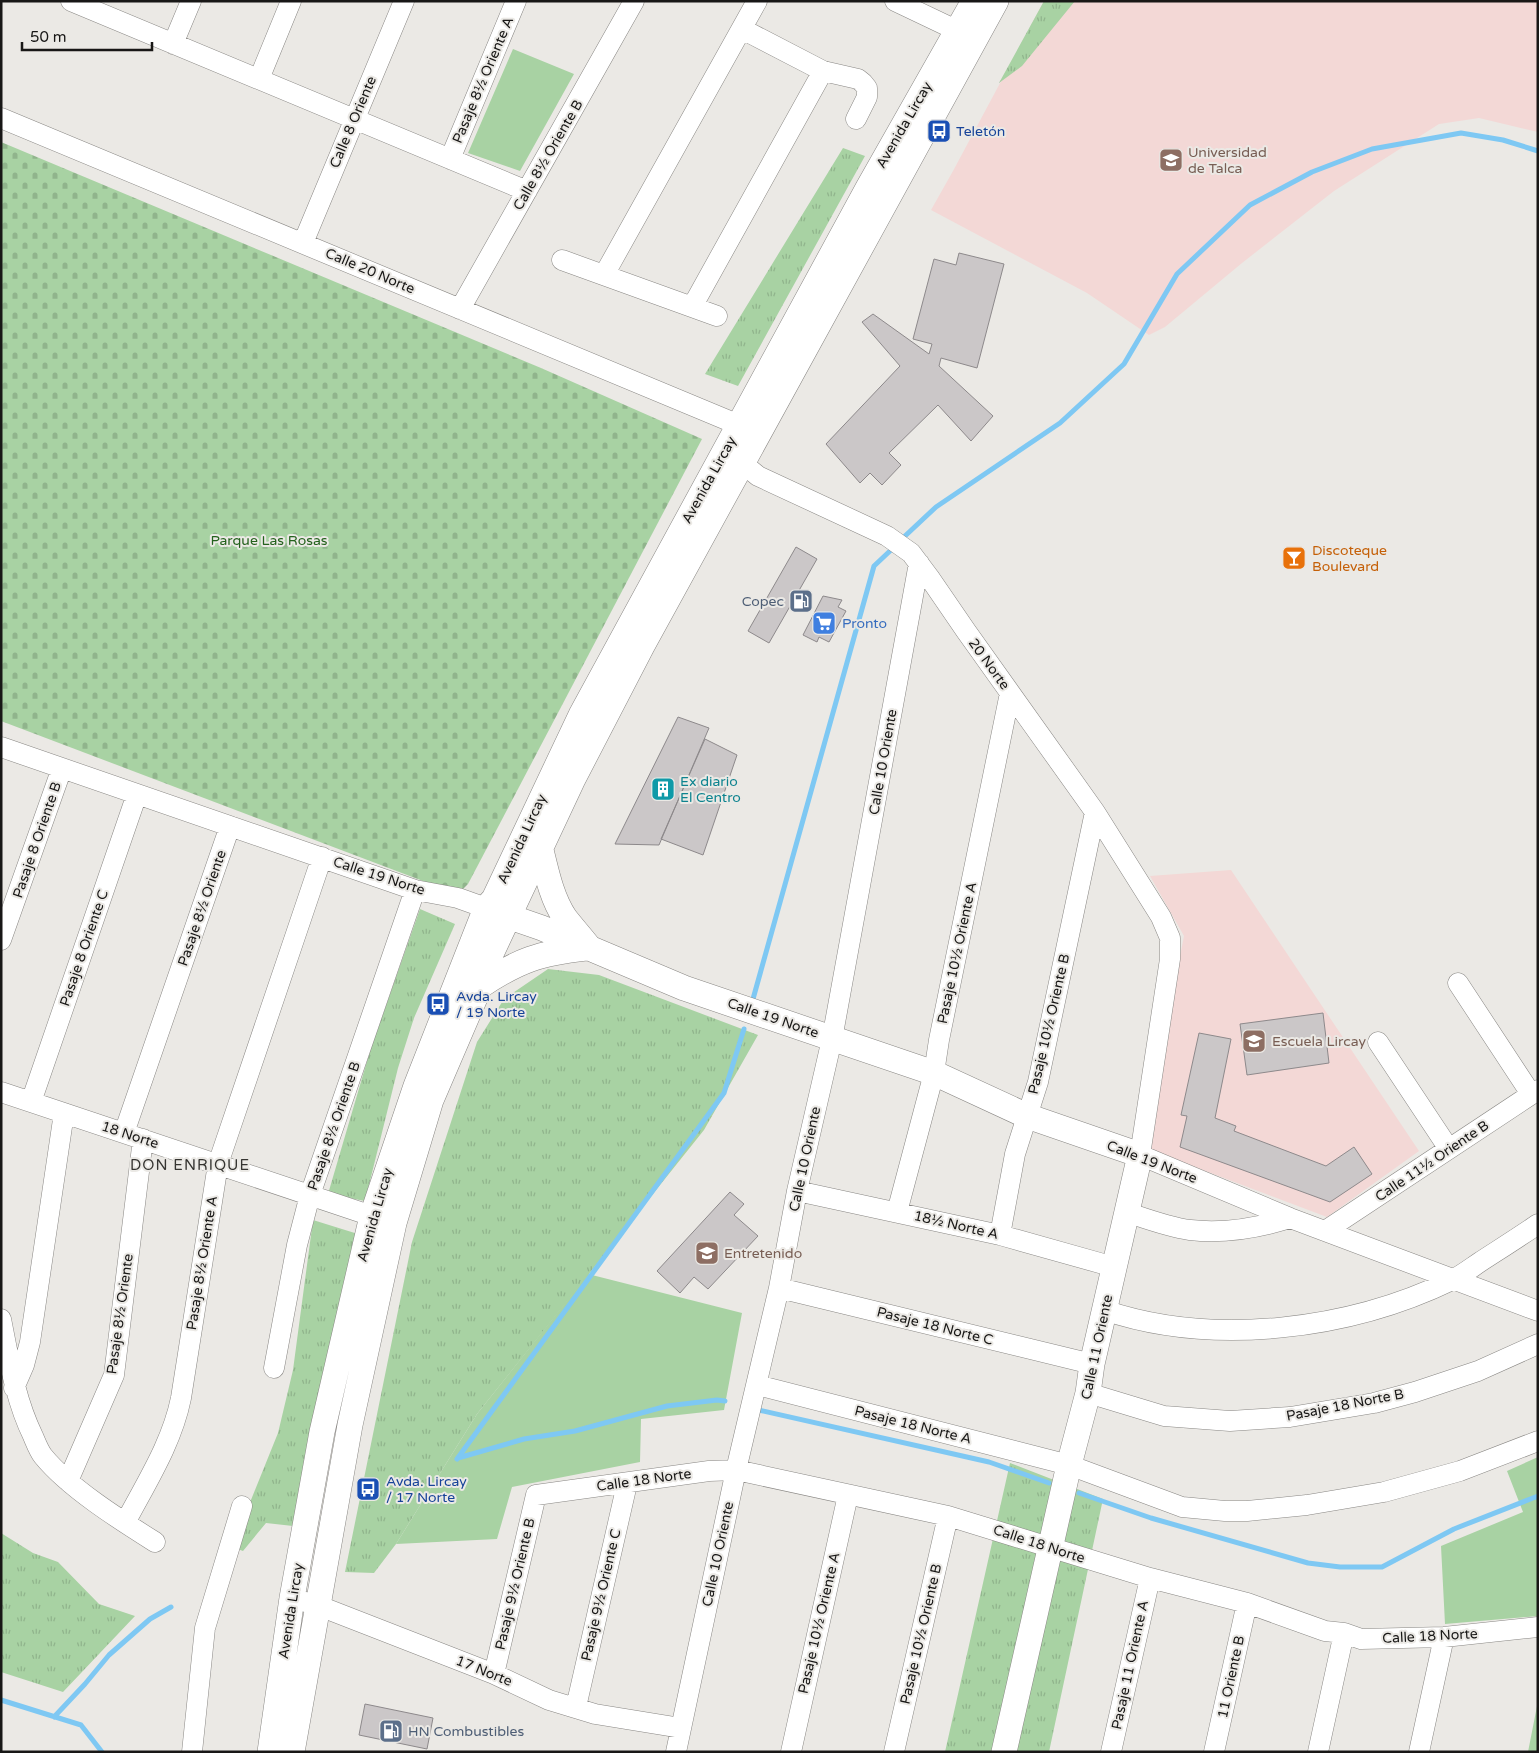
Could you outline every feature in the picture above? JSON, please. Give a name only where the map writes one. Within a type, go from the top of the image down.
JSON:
[{"type":"main road","name":"Avenida Lircay","points":[[292,1752],[350,1426],[394,1223],[432,1100],[480,986],[490,956],[497,913],[494,899],[581,715],[868,188],[958,31],[985,3]]},
{"type":"main road","name":"Avenida Lircay","points":[[270,1752],[292,1598],[322,1432],[372,1216],[416,1086],[497,913],[540,846],[638,655],[742,463],[985,3]]},
{"type":"main road","points":[[540,846],[558,905],[589,948]]},
{"type":"main road","name":"Calle 19 Norte","points":[[497,913],[589,948],[684,988],[934,1073],[1027,1116],[1140,1156]]},
{"type":"main road","points":[[480,986],[501,972],[538,956],[556,951],[589,948]]},
{"type":"main road","name":"Calle 11 Oriente","points":[[1004,1752],[1069,1465],[1088,1393],[1092,1364],[1140,1156]]},
{"type":"street","points":[[173,44],[191,1]]},
{"type":"street","points":[[259,80],[291,1]]},
{"type":"street","name":"Calle 8 Oriente","points":[[303,243],[404,1]]},
{"type":"street","name":"Pasaje 8½ Oriente A","points":[[450,159],[516,1]]},
{"type":"street","name":"Calle 8½ Oriente B","points":[[460,309],[634,1]]},
{"type":"street","points":[[604,275],[757,1]]},
{"type":"street","points":[[895,1],[958,31]]},
{"type":"street","points":[[83,4],[173,44],[527,191]]},
{"type":"street","points":[[742,29],[823,70],[858,79],[866,88],[867,97],[856,119]]},
{"type":"street","points":[[692,307],[823,70]]},
{"type":"street","name":"Calle 20 Norte","points":[[1,118],[740,425]]},
{"type":"street","points":[[562,260],[717,316]]},
{"type":"street","name":"20 Norte","points":[[742,463],[758,476],[887,536],[911,554],[1095,812],[1161,917],[1170,938]]},
{"type":"street","name":"Calle 10 Oriente","points":[[676,1752],[736,1470],[779,1288],[797,1191],[832,1038],[919,563]]},
{"type":"street","name":"Pasaje 10½ Oriente A","points":[[897,1212],[934,1073],[1010,693]]},
{"type":"street","name":"Calle 19 Norte","points":[[1,747],[415,890],[458,898],[497,913]]},
{"type":"street","name":"Pasaje 8 Oriente B","points":[[1,940],[62,768]]},
{"type":"street","name":"Pasaje 8 Oriente C","points":[[32,1102],[137,794]]},
{"type":"street","name":"Pasaje 10½ Oriente B","points":[[1000,1235],[1014,1154],[1038,1082],[1095,812]]},
{"type":"street","name":"Pasaje 8½ Oriente","points":[[124,1133],[230,826]]},
{"type":"street","name":"Pasaje 8½ Oriente A","points":[[125,1523],[166,1443],[179,1408],[218,1164],[322,858]]},
{"type":"street","name":"Pasaje 8½ Oriente B","points":[[274,1368],[297,1246],[310,1195],[415,890]]},
{"type":"street","name":"Calle 11 Oriente","points":[[1140,1156],[1170,959],[1170,938]]},
{"type":"street","points":[[1458,983],[1534,1092]]},
{"type":"street","points":[[1378,1042],[1449,1149]]},
{"type":"street","name":"18 Norte","points":[[1,1092],[372,1216]]},
{"type":"street","name":"Calle 11½ Oriente B","points":[[1325,1231],[1534,1092]]},
{"type":"street","points":[[14,1388],[24,1365],[30,1342],[64,1113]]},
{"type":"street","name":"Pasaje 8½ Oriente","points":[[68,1481],[114,1375],[143,1139]]},
{"type":"street","name":"Calle 19 Norte","points":[[1140,1156],[1290,1218],[1538,1311]]},
{"type":"street","name":"18½ Norte A","points":[[797,1191],[1000,1235],[1114,1267]]},
{"type":"street","points":[[1126,1212],[1172,1226],[1191,1230],[1211,1231],[1251,1228],[1290,1218]]},
{"type":"street","points":[[1104,1310],[1122,1316],[1180,1328],[1260,1330],[1305,1324],[1368,1311],[1453,1280],[1538,1224]]},
{"type":"street","name":"Pasaje 18 Norte C","points":[[779,1288],[1092,1364]]},
{"type":"street","points":[[1,1319],[14,1388],[28,1426],[42,1455],[68,1481],[125,1523],[155,1542]]},
{"type":"street","name":"Pasaje 18 Norte B","points":[[1088,1393],[1164,1416],[1230,1420],[1290,1417],[1366,1404],[1415,1392],[1478,1371],[1538,1344]]},
{"type":"street","name":"Pasaje 18 Norte A","points":[[757,1385],[1069,1465],[1182,1507],[1225,1511],[1247,1511],[1307,1505],[1384,1492],[1460,1471],[1538,1441]]},
{"type":"street","name":"Calle 18 Norte","points":[[536,1495],[627,1484],[694,1472],[736,1470],[948,1516],[1150,1578],[1247,1603],[1326,1630],[1362,1639],[1444,1637],[1538,1627]]},
{"type":"street","name":"Pasaje 9½ Oriente C","points":[[576,1707],[627,1484]]},
{"type":"street","name":"Pasaje 9½ Oriente B","points":[[494,1674],[536,1495]]},
{"type":"street","name":"Pasaje 10½ Oriente A","points":[[791,1752],[848,1495]]},
{"type":"street","points":[[192,1752],[205,1628],[242,1506]]},
{"type":"street","name":"Pasaje 10½ Oriente B","points":[[894,1752],[948,1516]]},
{"type":"street","name":"Pasaje 11 Oriente A","points":[[1111,1752],[1150,1578]]},
{"type":"street","name":"17 Norte","points":[[292,1598],[318,1606],[494,1674],[549,1700],[595,1714],[680,1728]]},
{"type":"street","name":"11 Oriente B","points":[[1214,1752],[1247,1603]]},
{"type":"street","points":[[1318,1752],[1344,1633]]},
{"type":"street","points":[[1419,1752],[1444,1637]]},
{"type":"shaded area","name":"Universidad de Talca","points":[[1044,1],[1538,1],[1538,132],[1479,118],[1439,124],[1334,191],[1242,263],[1165,327],[1149,335],[1087,293],[931,210]]},
{"type":"shaded area","name":"Escuela Lircay","points":[[1231,870],[1419,1151],[1327,1217],[1142,1147],[1184,936],[1150,876]]},
{"type":"green space","points":[[1044,1],[1075,1],[1022,66],[999,83]]},
{"type":"green space","points":[[513,49],[574,74],[520,171],[468,153]]},
{"type":"green space","name":"Parque Las Rosas","points":[[1,142],[541,368],[702,439],[468,884],[460,892],[452,892],[1,721]]},
{"type":"green space","points":[[843,148],[865,156],[738,386],[705,374]]},
{"type":"green space","points":[[420,909],[455,924],[414,1018],[398,1068],[365,1201],[328,1194],[370,1051]]},
{"type":"green space","points":[[548,969],[599,975],[758,1035],[704,1130],[477,1414],[396,1544],[374,1573],[345,1572],[412,1242],[477,1042],[504,999]]},
{"type":"green space","points":[[313,1220],[358,1234],[293,1526],[266,1523],[243,1551],[232,1547],[278,1433],[293,1370]]},
{"type":"green space","points":[[588,1274],[742,1313],[724,1410],[641,1419],[640,1462],[512,1487],[497,1539],[396,1544],[477,1414]]},
{"type":"green space","points":[[1538,1457],[1538,1616],[1445,1624],[1441,1546],[1523,1512],[1507,1471]]},
{"type":"green space","points":[[1010,1463],[1103,1499],[1049,1752],[945,1752]]},
{"type":"green space","points":[[1,1533],[33,1553],[58,1562],[99,1604],[135,1616],[63,1692],[1,1672]]},
{"type":"green space","points":[[1538,1701],[1538,1752],[1528,1752]]},
{"type":"building","points":[[959,253],[1004,264],[977,368],[941,358],[939,366],[993,416],[971,441],[938,405],[889,453],[901,465],[882,485],[870,473],[860,483],[826,444],[900,366],[862,322],[873,314],[929,354],[932,344],[913,339],[934,259],[956,265]]},
{"type":"building","points":[[796,547],[817,559],[769,643],[748,631]]},
{"type":"building","name":"Pronto","points":[[823,596],[842,600],[838,607],[846,611],[829,642],[819,637],[817,642],[803,635]]},
{"type":"building","name":"Ex diario El Centro","points":[[678,717],[709,728],[659,845],[615,844]]},
{"type":"building","points":[[705,739],[737,755],[703,855],[661,839]]},
{"type":"building","points":[[1323,1013],[1329,1063],[1247,1075],[1240,1024]]},
{"type":"building","points":[[1199,1033],[1231,1039],[1215,1118],[1236,1126],[1234,1131],[1326,1166],[1354,1147],[1372,1174],[1330,1202],[1180,1147],[1187,1116],[1181,1115]]},
{"type":"building","name":"Entretenido","points":[[730,1192],[744,1204],[734,1215],[758,1236],[708,1289],[694,1277],[680,1293],[657,1271]]},
{"type":"building","points":[[365,1704],[433,1718],[427,1749],[359,1735]]},
{"type":"waterway","points":[[905,536],[936,507],[1060,423],[1124,364],[1177,274],[1250,205],[1312,172],[1372,149],[1461,133],[1503,140],[1538,151]]},
{"type":"waterway","points":[[753,999],[874,566],[891,550]]},
{"type":"waterway","points":[[457,1459],[724,1093],[744,1029]]},
{"type":"waterway","points":[[458,1458],[524,1439],[575,1431],[667,1406],[717,1400],[725,1401]]},
{"type":"waterway","points":[[754,1409],[989,1462],[1049,1483]]},
{"type":"waterway","points":[[1079,1493],[1151,1518],[1308,1563],[1340,1567],[1382,1567],[1454,1529],[1538,1496]]},
{"type":"waterway","points":[[54,1717],[109,1655],[150,1619],[171,1607]]},
{"type":"waterway","points":[[1,1700],[81,1725],[102,1752]]},
{"type":"place","name":"Teletón","points":[[939,131]]},
{"type":"place","name":"Universidad de Talca","points":[[1171,160]]},
{"type":"place","name":"Discoteque Boulevard","points":[[1294,558]]},
{"type":"place","name":"Copec","points":[[801,601]]},
{"type":"place","name":"Pronto","points":[[824,623]]},
{"type":"place","name":"Ex diario El Centro","points":[[663,789]]},
{"type":"place","name":"Avda. Lircay / 19 Norte","points":[[438,1004]]},
{"type":"place","name":"Escuela Lircay","points":[[1254,1041]]},
{"type":"place","name":"Entretenido","points":[[707,1253]]},
{"type":"place","name":"Avda. Lircay / 17 Norte","points":[[368,1489]]},
{"type":"place","name":"HN Combustibles","points":[[391,1731]]},
{"type":"district","name":"DON ENRIQUE","points":[[190,1165]]}]
